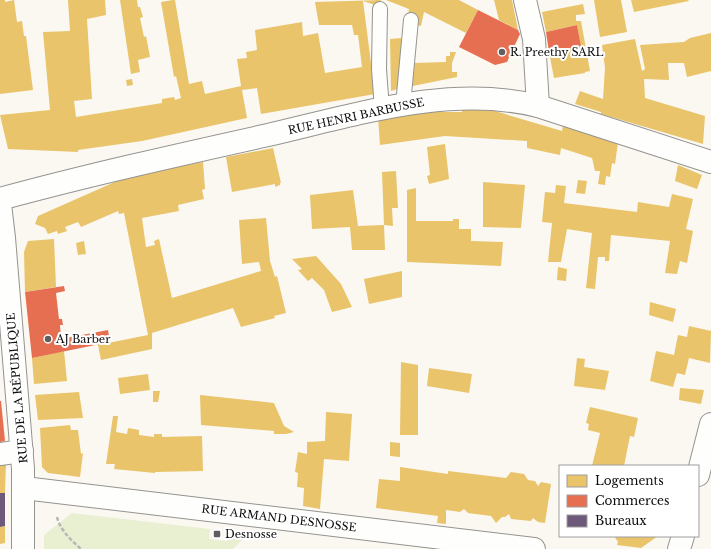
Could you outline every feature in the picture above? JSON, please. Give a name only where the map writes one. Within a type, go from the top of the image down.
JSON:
[{"type":"street","points":[[526,0],[534,39],[538,106]]},
{"type":"street","name":"RUE HENRI BARBUSSE","points":[[0,200],[54,185],[231,143],[403,105],[445,99],[481,98],[507,100],[538,106],[711,162]]},
{"type":"street","name":"RUE DE LA RÉPUBLIQUE","points":[[0,204],[7,268],[22,452],[24,488],[23,549]]},
{"type":"street","points":[[699,471],[711,424]]},
{"type":"street","points":[[0,454],[22,452]]},
{"type":"street","name":"RUE ARMAND DESNOSSE","points":[[24,488],[534,549]]},
{"type":"street","points":[[679,549],[683,537]]},
{"type":"lane","points":[[380,9],[379,68],[382,110]]},
{"type":"lane","points":[[403,105],[411,20]]},
{"type":"path","points":[[56,512],[58,523],[81,549]]},
{"type":"green space","points":[[72,513],[210,529],[209,539],[227,541],[228,535],[249,533],[233,549],[44,549],[44,535]]},
{"type":"building: Logements","points":[[0,0],[5,0],[5,2],[14,0],[17,22],[22,21],[24,36],[26,36],[33,90],[0,94]]},
{"type":"building: Logements","points":[[68,0],[105,0],[106,15],[87,19],[92,99],[74,101],[76,117],[162,103],[162,99],[174,97],[175,100],[181,98],[176,76],[174,77],[161,2],[173,0],[175,0],[189,84],[202,81],[205,94],[241,86],[237,59],[247,58],[246,52],[257,50],[255,30],[302,22],[303,36],[318,33],[325,73],[362,67],[358,35],[354,35],[352,25],[319,25],[315,2],[381,0],[378,6],[363,1],[375,94],[261,114],[257,88],[242,90],[247,118],[142,141],[78,150],[78,152],[8,149],[0,115],[50,110],[43,32],[70,31]]},
{"type":"building: Logements","points":[[120,0],[137,0],[138,7],[140,7],[143,17],[140,18],[144,37],[146,36],[150,57],[138,60],[140,72],[131,74]]},
{"type":"building: Logements","points":[[386,0],[459,0],[478,10],[466,33],[424,12],[421,26],[416,25],[417,17],[408,15],[409,9]]},
{"type":"building: Logements","points":[[494,0],[512,0],[518,30],[499,20]]},
{"type":"building: Logements","points":[[594,0],[621,0],[627,32],[600,37]]},
{"type":"building: Logements","points":[[631,0],[688,0],[689,1],[634,12]]},
{"type":"building: Logements","points":[[583,4],[585,14],[576,15],[576,21],[581,21],[590,71],[554,78],[549,52],[581,46],[577,25],[546,32],[542,12]]},
{"type":"building: Logements","points":[[711,33],[711,71],[687,77],[684,63],[668,63],[669,80],[644,79],[645,98],[705,116],[703,144],[601,114],[601,112],[575,104],[580,91],[603,99],[605,68],[602,45],[635,39],[642,71],[645,69],[640,45],[684,42],[690,38]]},
{"type":"building: Logements","points":[[401,38],[401,88],[391,91],[390,39]]},
{"type":"building: Logements","points":[[450,52],[456,52],[452,63],[452,72],[457,72],[457,77],[408,87],[413,63],[446,62],[446,56],[450,56]]},
{"type":"building: Logements","points":[[132,79],[133,85],[127,86],[126,80]]},
{"type":"building: Logements","points":[[442,109],[442,112],[462,112],[462,109],[495,111],[562,131],[563,125],[618,142],[615,164],[612,163],[610,177],[606,176],[605,185],[598,184],[600,171],[595,171],[592,158],[561,148],[560,155],[527,148],[527,141],[445,136],[380,145],[378,117]]},
{"type":"building: Logements","points":[[445,144],[449,179],[429,184],[427,176],[430,175],[427,147]]},
{"type":"building: Logements","points":[[273,148],[281,183],[280,185],[275,187],[275,184],[232,192],[226,157]]},
{"type":"building: Logements","points":[[203,162],[205,189],[202,190],[204,199],[178,205],[179,211],[142,218],[146,247],[155,245],[154,241],[159,239],[172,298],[261,271],[259,262],[242,264],[239,220],[266,218],[270,261],[275,277],[277,276],[286,313],[274,316],[275,318],[241,327],[233,308],[152,333],[152,349],[101,360],[98,345],[148,335],[124,213],[119,214],[118,211],[81,227],[78,222],[65,227],[67,231],[58,234],[57,231],[48,234],[45,228],[35,224],[38,216],[117,181],[154,171]]},
{"type":"building: Logements","points":[[678,165],[702,175],[697,189],[675,181]]},
{"type":"building: Logements","points":[[396,171],[398,208],[392,208],[393,226],[384,225],[382,172]]},
{"type":"building: Logements","points":[[578,180],[587,181],[585,194],[576,193]]},
{"type":"building: Logements","points":[[483,182],[525,185],[521,228],[483,227]]},
{"type":"building: Logements","points":[[556,185],[566,186],[564,203],[637,212],[638,202],[669,207],[672,194],[693,199],[686,229],[693,231],[687,263],[680,261],[677,274],[665,273],[670,241],[611,235],[609,261],[605,261],[605,257],[598,257],[595,289],[586,288],[592,233],[567,229],[561,262],[548,262],[552,223],[542,222],[545,192],[555,193]]},
{"type":"building: Logements","points":[[416,188],[416,221],[453,221],[453,219],[459,219],[459,229],[471,229],[471,241],[503,242],[501,266],[407,262],[407,190]]},
{"type":"building: Logements","points":[[353,190],[358,226],[384,225],[385,250],[352,250],[350,227],[312,229],[310,195]]},
{"type":"building: Logements","points":[[54,239],[56,287],[25,292],[24,252],[28,241]]},
{"type":"building: Logements","points":[[84,241],[86,254],[78,255],[76,243]]},
{"type":"building: Logements","points":[[316,256],[341,284],[352,307],[332,312],[324,290],[312,278],[308,281],[298,270],[302,269],[292,259]]},
{"type":"building: Logements","points":[[558,267],[567,269],[566,281],[557,280]]},
{"type":"building: Logements","points":[[402,271],[402,297],[369,304],[364,279]]},
{"type":"building: Logements","points":[[650,302],[676,309],[673,322],[649,315]]},
{"type":"building: Logements","points":[[689,326],[711,331],[710,363],[689,358],[685,375],[677,373],[673,387],[650,381],[656,351],[674,355],[678,335],[687,337]]},
{"type":"building: Logements","points":[[64,351],[67,381],[34,384],[32,358]]},
{"type":"building: Logements","points":[[577,358],[585,359],[584,367],[609,371],[605,390],[574,386]]},
{"type":"building: Logements","points":[[401,362],[418,365],[418,435],[400,435]]},
{"type":"building: Logements","points":[[429,368],[472,374],[469,393],[427,386]]},
{"type":"building: Logements","points":[[148,374],[150,390],[120,394],[118,378]]},
{"type":"building: Logements","points":[[680,388],[704,390],[701,404],[679,400]]},
{"type":"building: Logements","points":[[153,391],[160,391],[158,402],[153,402]]},
{"type":"building: Logements","points":[[79,392],[83,418],[38,420],[35,395]]},
{"type":"building: Logements","points":[[200,395],[274,403],[284,426],[294,432],[274,434],[274,431],[201,425]]},
{"type":"building: Logements","points":[[590,407],[638,418],[634,437],[630,436],[624,465],[592,465],[600,433],[588,430],[589,424],[586,423]]},
{"type":"building: Logements","points":[[326,412],[352,414],[349,461],[324,459],[320,509],[303,506],[304,488],[297,487],[298,473],[295,472],[298,452],[307,454],[307,442],[325,441]]},
{"type":"building: Logements","points":[[113,416],[118,416],[116,432],[127,434],[128,428],[139,430],[139,435],[154,437],[154,434],[162,434],[162,437],[202,436],[203,471],[155,473],[114,469],[115,464],[106,464]]},
{"type":"building: Logements","points":[[70,425],[71,430],[78,430],[81,454],[83,453],[80,477],[48,473],[42,467],[40,428]]},
{"type":"building: Logements","points":[[390,442],[400,443],[400,457],[390,456]]},
{"type":"building: Logements","points":[[6,461],[5,493],[0,493],[0,462]]},
{"type":"building: Logements","points":[[400,467],[448,474],[448,471],[506,478],[511,472],[524,474],[528,480],[535,481],[538,486],[541,482],[551,484],[545,523],[538,522],[533,518],[531,521],[511,519],[509,514],[502,517],[496,523],[491,516],[468,513],[464,509],[460,512],[446,510],[446,524],[437,523],[438,516],[376,508],[379,479],[400,481]]},
{"type":"building: Logements","points":[[5,526],[5,543],[0,544],[0,527]]},
{"type":"building: Logements","points":[[615,537],[657,537],[641,548],[617,545],[618,542]]},
{"type":"building: Commerces","points":[[478,10],[518,30],[520,34],[507,62],[495,65],[459,47]]},
{"type":"building: Commerces","points":[[577,25],[581,46],[549,52],[546,32]]},
{"type":"building: Commerces","points":[[64,286],[65,291],[56,293],[59,319],[62,319],[63,325],[60,325],[61,339],[108,330],[110,342],[32,358],[25,292]]},
{"type":"building: Commerces","points":[[0,401],[5,441],[0,442]]},
{"type":"building: Bureaux","points":[[0,493],[5,493],[5,526],[0,527]]},
{"type":"place","name":"R. Preethy SARL","points":[[502,52]]},
{"type":"place","name":"AJ Barber","points":[[48,339]]},
{"type":"place","name":"Desnosse","points":[[217,534]]}]
